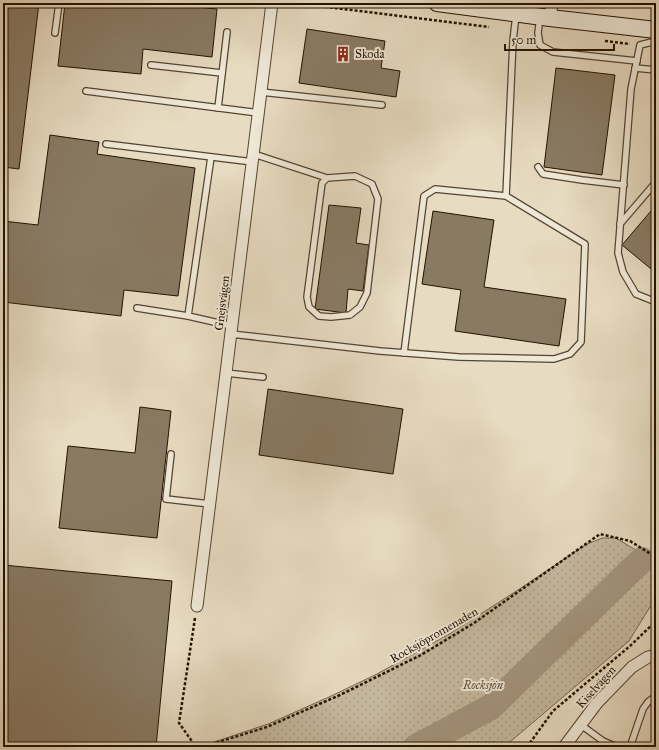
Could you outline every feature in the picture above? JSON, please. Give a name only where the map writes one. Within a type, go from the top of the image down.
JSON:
[{"type":"main road","points":[[437,3],[516,14],[547,13],[656,30]]},
{"type":"street","name":"Gnejsvägen","points":[[197,606],[272,3]]},
{"type":"street","name":"Kiselvägen","points":[[564,747],[597,703],[632,667],[648,657],[656,655]]},
{"type":"lane","points":[[55,33],[59,3]]},
{"type":"lane","points":[[547,13],[538,33],[540,45],[553,52],[637,61]]},
{"type":"lane","points":[[506,196],[513,41],[516,14]]},
{"type":"lane","points":[[218,108],[227,32]]},
{"type":"lane","points":[[656,41],[640,45],[631,89],[618,253],[623,272],[636,294],[656,302]]},
{"type":"lane","points":[[151,65],[222,73]]},
{"type":"lane","points":[[635,68],[656,70]]},
{"type":"lane","points":[[86,91],[259,113]]},
{"type":"lane","points":[[261,92],[382,105]]},
{"type":"lane","points":[[106,144],[211,157],[253,158],[327,178],[355,176],[372,184],[378,199],[367,293],[360,307],[350,316],[319,316],[309,307],[307,297],[322,183],[327,178]]},
{"type":"lane","points":[[188,316],[211,157]]},
{"type":"lane","points":[[538,167],[543,174],[624,185]]},
{"type":"lane","points":[[620,225],[656,182]]},
{"type":"lane","points":[[137,308],[188,316],[231,330],[404,353],[459,357],[554,359],[570,354],[581,342],[585,244],[506,196],[435,189],[424,196],[404,353]]},
{"type":"lane","points":[[226,373],[263,377]]},
{"type":"lane","points":[[171,454],[166,499],[210,504]]},
{"type":"lane","points":[[630,747],[643,709],[648,702],[656,696]]},
{"type":"lane","points":[[581,724],[604,741],[617,747]]},
{"type":"path","points":[[295,3],[491,27]]},
{"type":"path","points":[[601,40],[640,45]]},
{"type":"path","name":"Rocksjöpromenaden","points":[[202,747],[267,727],[340,695],[421,655],[474,623],[600,534],[630,541],[654,556],[656,561]]},
{"type":"path","points":[[196,747],[179,723],[197,606]]},
{"type":"path","points":[[527,747],[553,712],[630,646],[656,621]]},
{"type":"green space","name":"Rocksjön","points":[[602,538],[616,538],[654,561],[656,566],[656,596],[629,641],[504,747],[199,747],[268,724],[377,674],[451,633],[585,545]]},
{"type":"building","points":[[3,3],[39,3],[19,169],[3,167]]},
{"type":"building","points":[[65,3],[159,3],[217,9],[212,57],[143,49],[141,74],[58,66]]},
{"type":"building","name":"Skoda","points":[[307,29],[385,41],[381,68],[400,71],[396,97],[299,83]]},
{"type":"building","points":[[556,68],[615,75],[602,175],[544,167]]},
{"type":"building","points":[[50,135],[99,142],[97,154],[195,168],[178,296],[124,290],[121,316],[3,302],[3,221],[38,225]]},
{"type":"building","points":[[329,205],[361,208],[356,243],[369,245],[363,291],[348,289],[346,313],[315,309]]},
{"type":"building","points":[[656,205],[656,273],[622,245]]},
{"type":"building","points":[[433,211],[494,220],[484,287],[566,299],[559,346],[455,331],[461,290],[422,284]]},
{"type":"building","points":[[268,389],[403,409],[393,474],[259,455]]},
{"type":"building","points":[[140,407],[171,411],[157,538],[59,528],[68,446],[135,453]]},
{"type":"building","points":[[3,565],[172,581],[156,747],[45,747],[3,743]]},
{"type":"waterway","points":[[416,747],[491,707],[642,560]]},
{"type":"place","name":"Skoda","points":[[343,54]]}]
